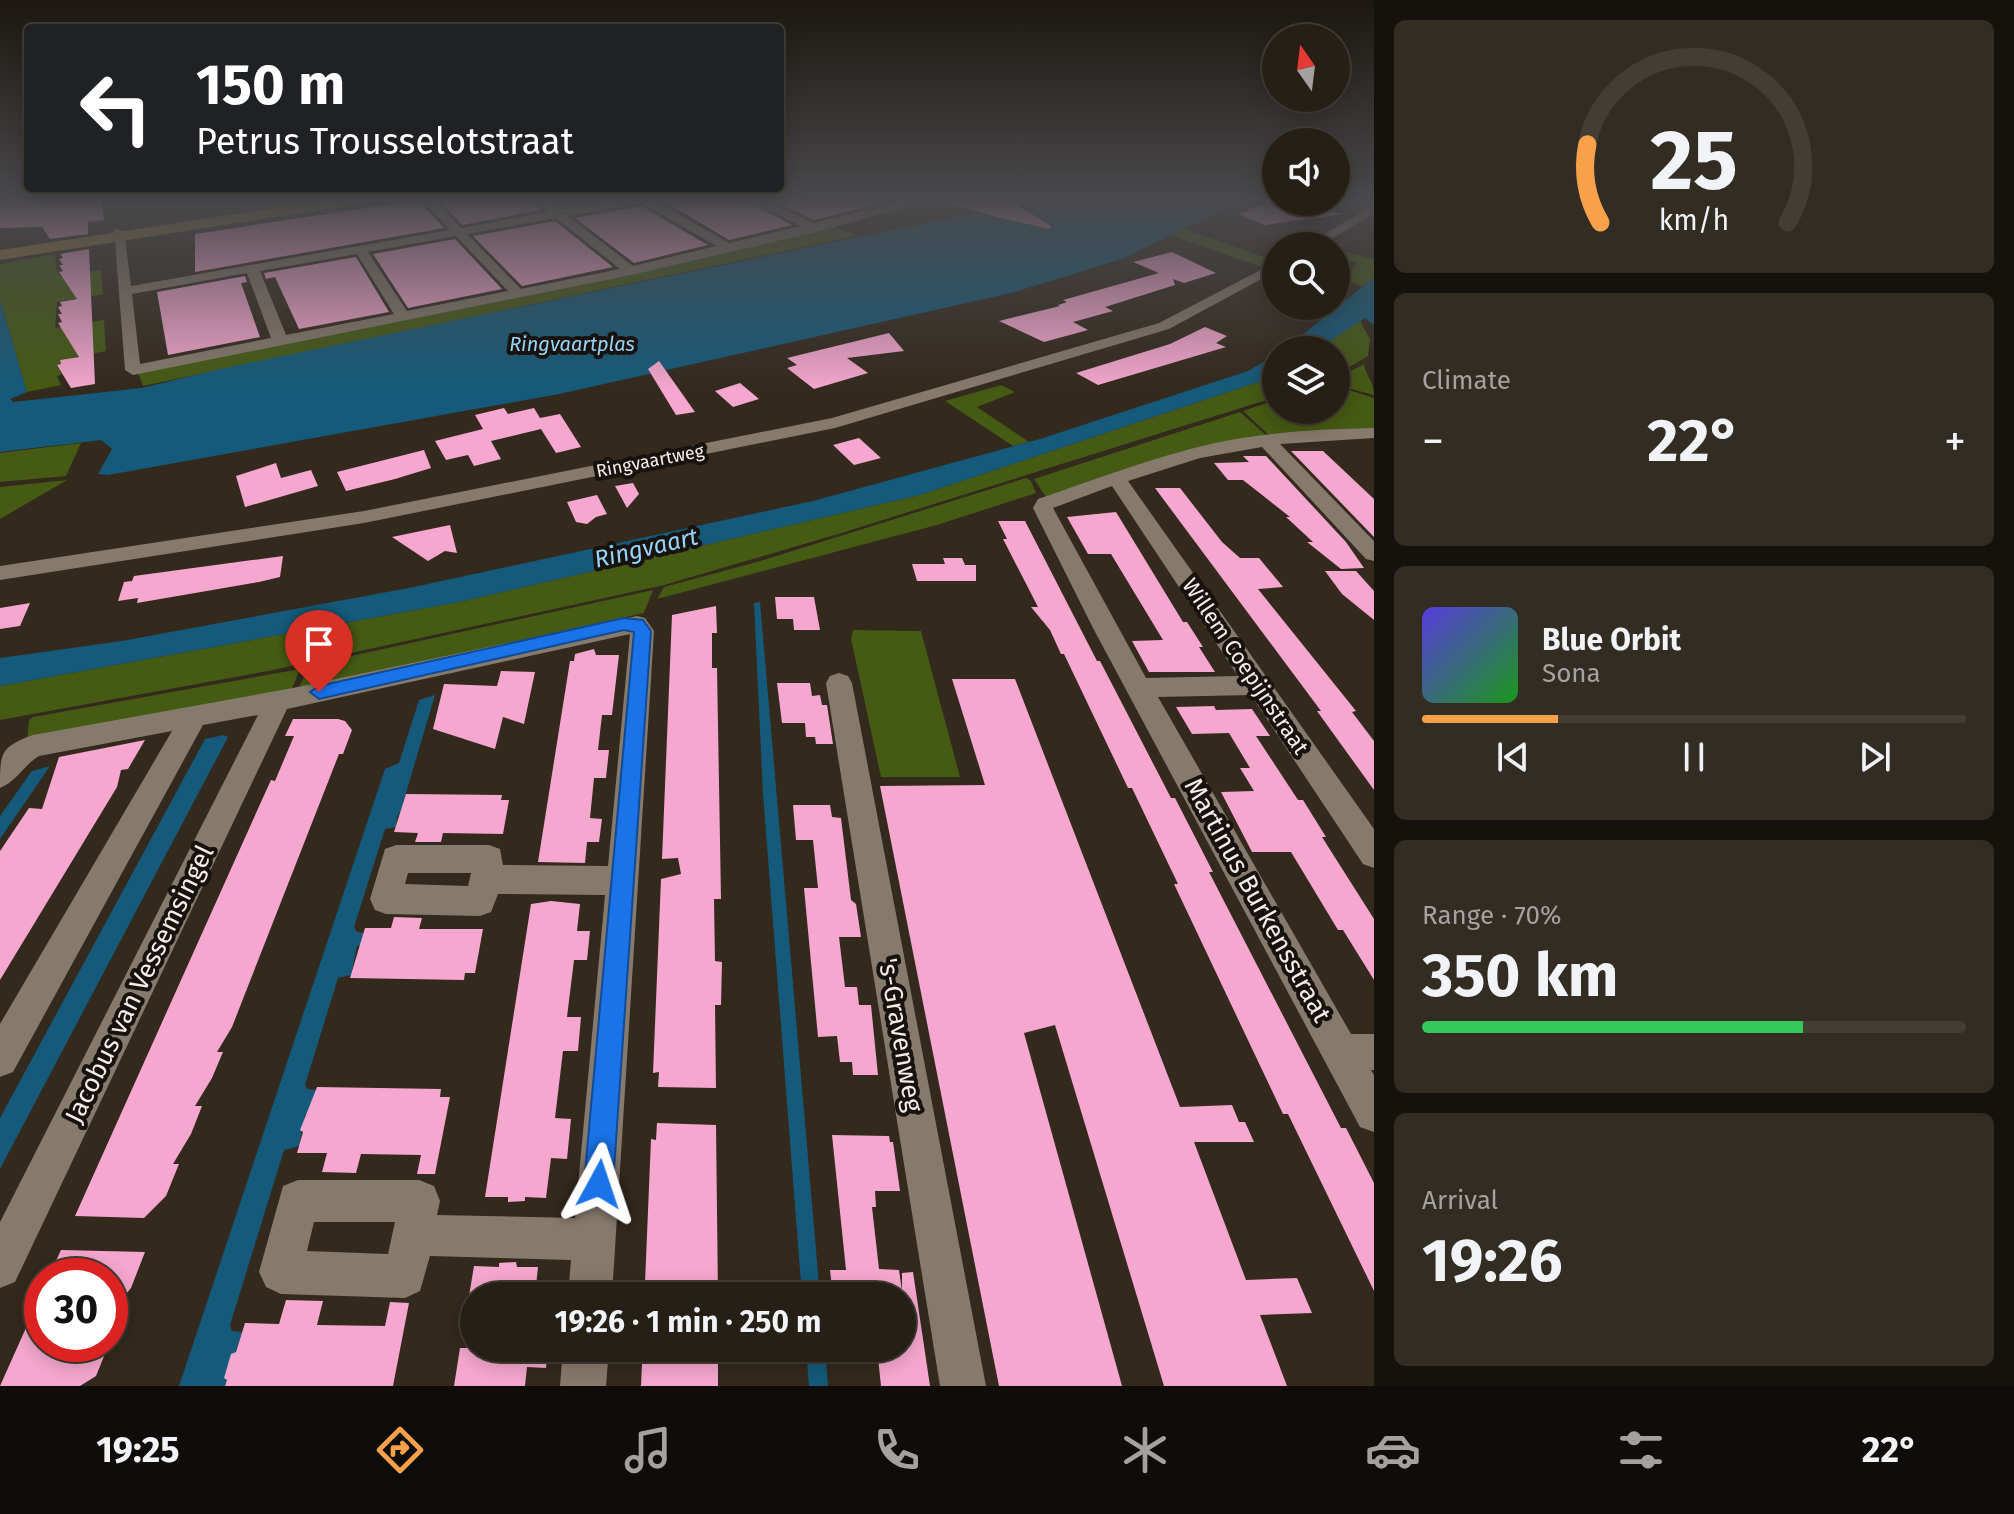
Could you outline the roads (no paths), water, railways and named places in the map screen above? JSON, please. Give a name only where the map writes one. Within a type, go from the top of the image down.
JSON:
[{"type":"street","points":[[121,263],[133,370],[666,263]]},
{"type":"street","points":[[124,291],[288,263]]},
{"type":"street","points":[[367,263],[402,315]]},
{"type":"street","points":[[488,263],[516,292]]},
{"type":"street","points":[[620,263],[631,271]]},
{"type":"street","points":[[252,269],[280,340]]},
{"type":"street","name":"Ringvaartweg","points":[[0,573],[364,517],[835,423],[1164,326],[1262,274]]},
{"type":"street","points":[[1117,479],[1179,458],[1266,440],[1374,433]]},
{"type":"street","points":[[1266,440],[1374,554]]},
{"type":"street","name":"Martinus Burkensstraat","points":[[1117,479],[1045,503],[1043,512],[1140,688],[1358,1053],[1374,1113]]},
{"type":"street","name":"Willem Coepijnstraat","points":[[1117,479],[1374,854]]},
{"type":"street","points":[[0,776],[23,750],[278,701],[637,624],[642,631],[591,1282]]},
{"type":"street","name":"'s-Gravenweg","points":[[839,683],[963,1386]]},
{"type":"street","points":[[1140,688],[1259,685]]},
{"type":"street","name":"Jacobus van Vessemsingel","points":[[0,1267],[278,701]]},
{"type":"street","points":[[0,1059],[194,717]]},
{"type":"street","points":[[485,879],[623,881]]},
{"type":"street","points":[[413,1235],[594,1239]]},
{"type":"street","points":[[583,1386],[585,1362]]},
{"type":"water","name":"Ringvaartplas","points":[[734,263],[1110,263],[1011,293],[559,394],[108,475],[98,474],[112,449],[101,440],[0,452],[0,300],[27,392],[10,399],[13,402],[142,388],[220,369]]},
{"type":"water","points":[[1374,278],[1374,325],[1365,318],[1337,336],[1301,336],[1321,320],[1350,320],[1350,297]]},
{"type":"water","name":"Ringvaart","points":[[1262,363],[1262,381],[920,495],[459,602],[0,686],[0,658],[122,641],[409,588],[813,501],[1040,439],[1248,371]]},
{"type":"water","points":[[760,602],[819,1282],[801,1282],[763,794],[754,603]]},
{"type":"water","points":[[435,695],[396,827],[385,829],[354,927],[357,932],[364,933],[360,946],[357,946],[351,975],[338,978],[305,1085],[307,1089],[316,1090],[305,1115],[299,1146],[284,1150],[230,1325],[232,1331],[242,1332],[225,1386],[179,1386],[385,769],[399,763],[419,700]]},
{"type":"water","points":[[228,737],[0,1169],[0,1118],[205,739]]},
{"type":"water","points":[[50,766],[0,839],[0,816],[32,771]]},
{"type":"water","points":[[807,1362],[826,1362],[828,1386],[809,1386]]}]
